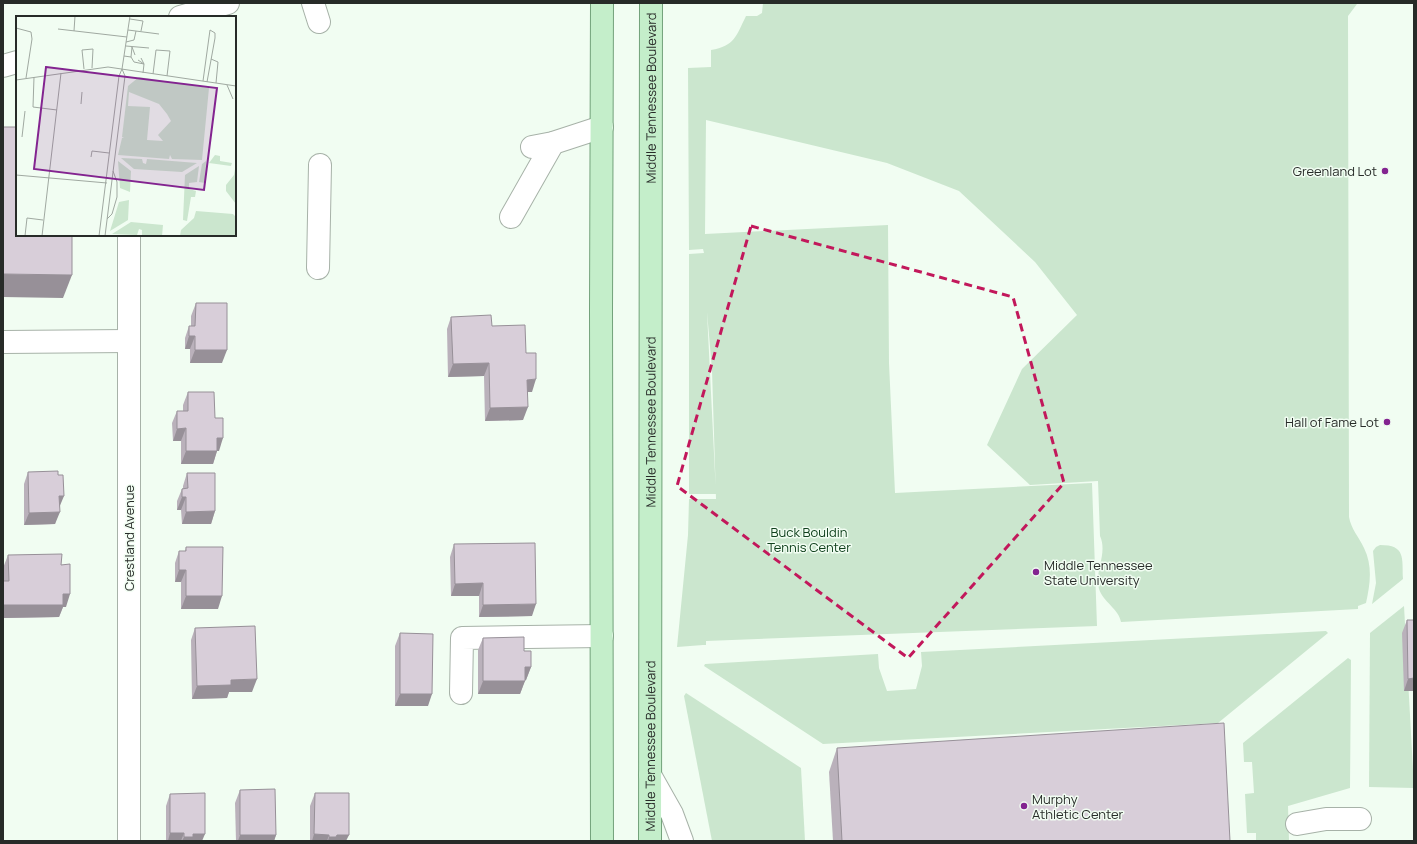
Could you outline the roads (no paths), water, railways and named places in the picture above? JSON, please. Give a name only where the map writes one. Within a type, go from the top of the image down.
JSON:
[{"type":"main road","points":[[602,3],[602,841]]},
{"type":"main road","name":"Middle Tennessee Boulevard","points":[[650,3],[650,841]]},
{"type":"street","points":[[183,16],[228,3]]},
{"type":"street","points":[[3,66],[16,62]]},
{"type":"street","points":[[532,147],[553,143],[602,127]]},
{"type":"street","points":[[511,217],[553,143]]},
{"type":"street","points":[[318,268],[320,165]]},
{"type":"street","name":"Crestland Avenue","points":[[129,236],[129,841]]},
{"type":"street","points":[[3,342],[129,341]]},
{"type":"street","points":[[461,692],[462,638],[602,636]]},
{"type":"street","points":[[650,775],[672,814],[682,841]]},
{"type":"street","points":[[1297,824],[1326,819],[1360,819]]},
{"type":"place","name":"Greenland Lot","points":[[1385,171]]},
{"type":"place","name":"Hall of Fame Lot","points":[[1387,422]]},
{"type":"place","name":"Middle Tennessee State University","points":[[1036,572]]},
{"type":"place","name":"Murphy Athletic Center","points":[[1024,806]]},
{"type":"park label","name":"Buck Bouldin Tennis Center","points":[[809,540]]}]
